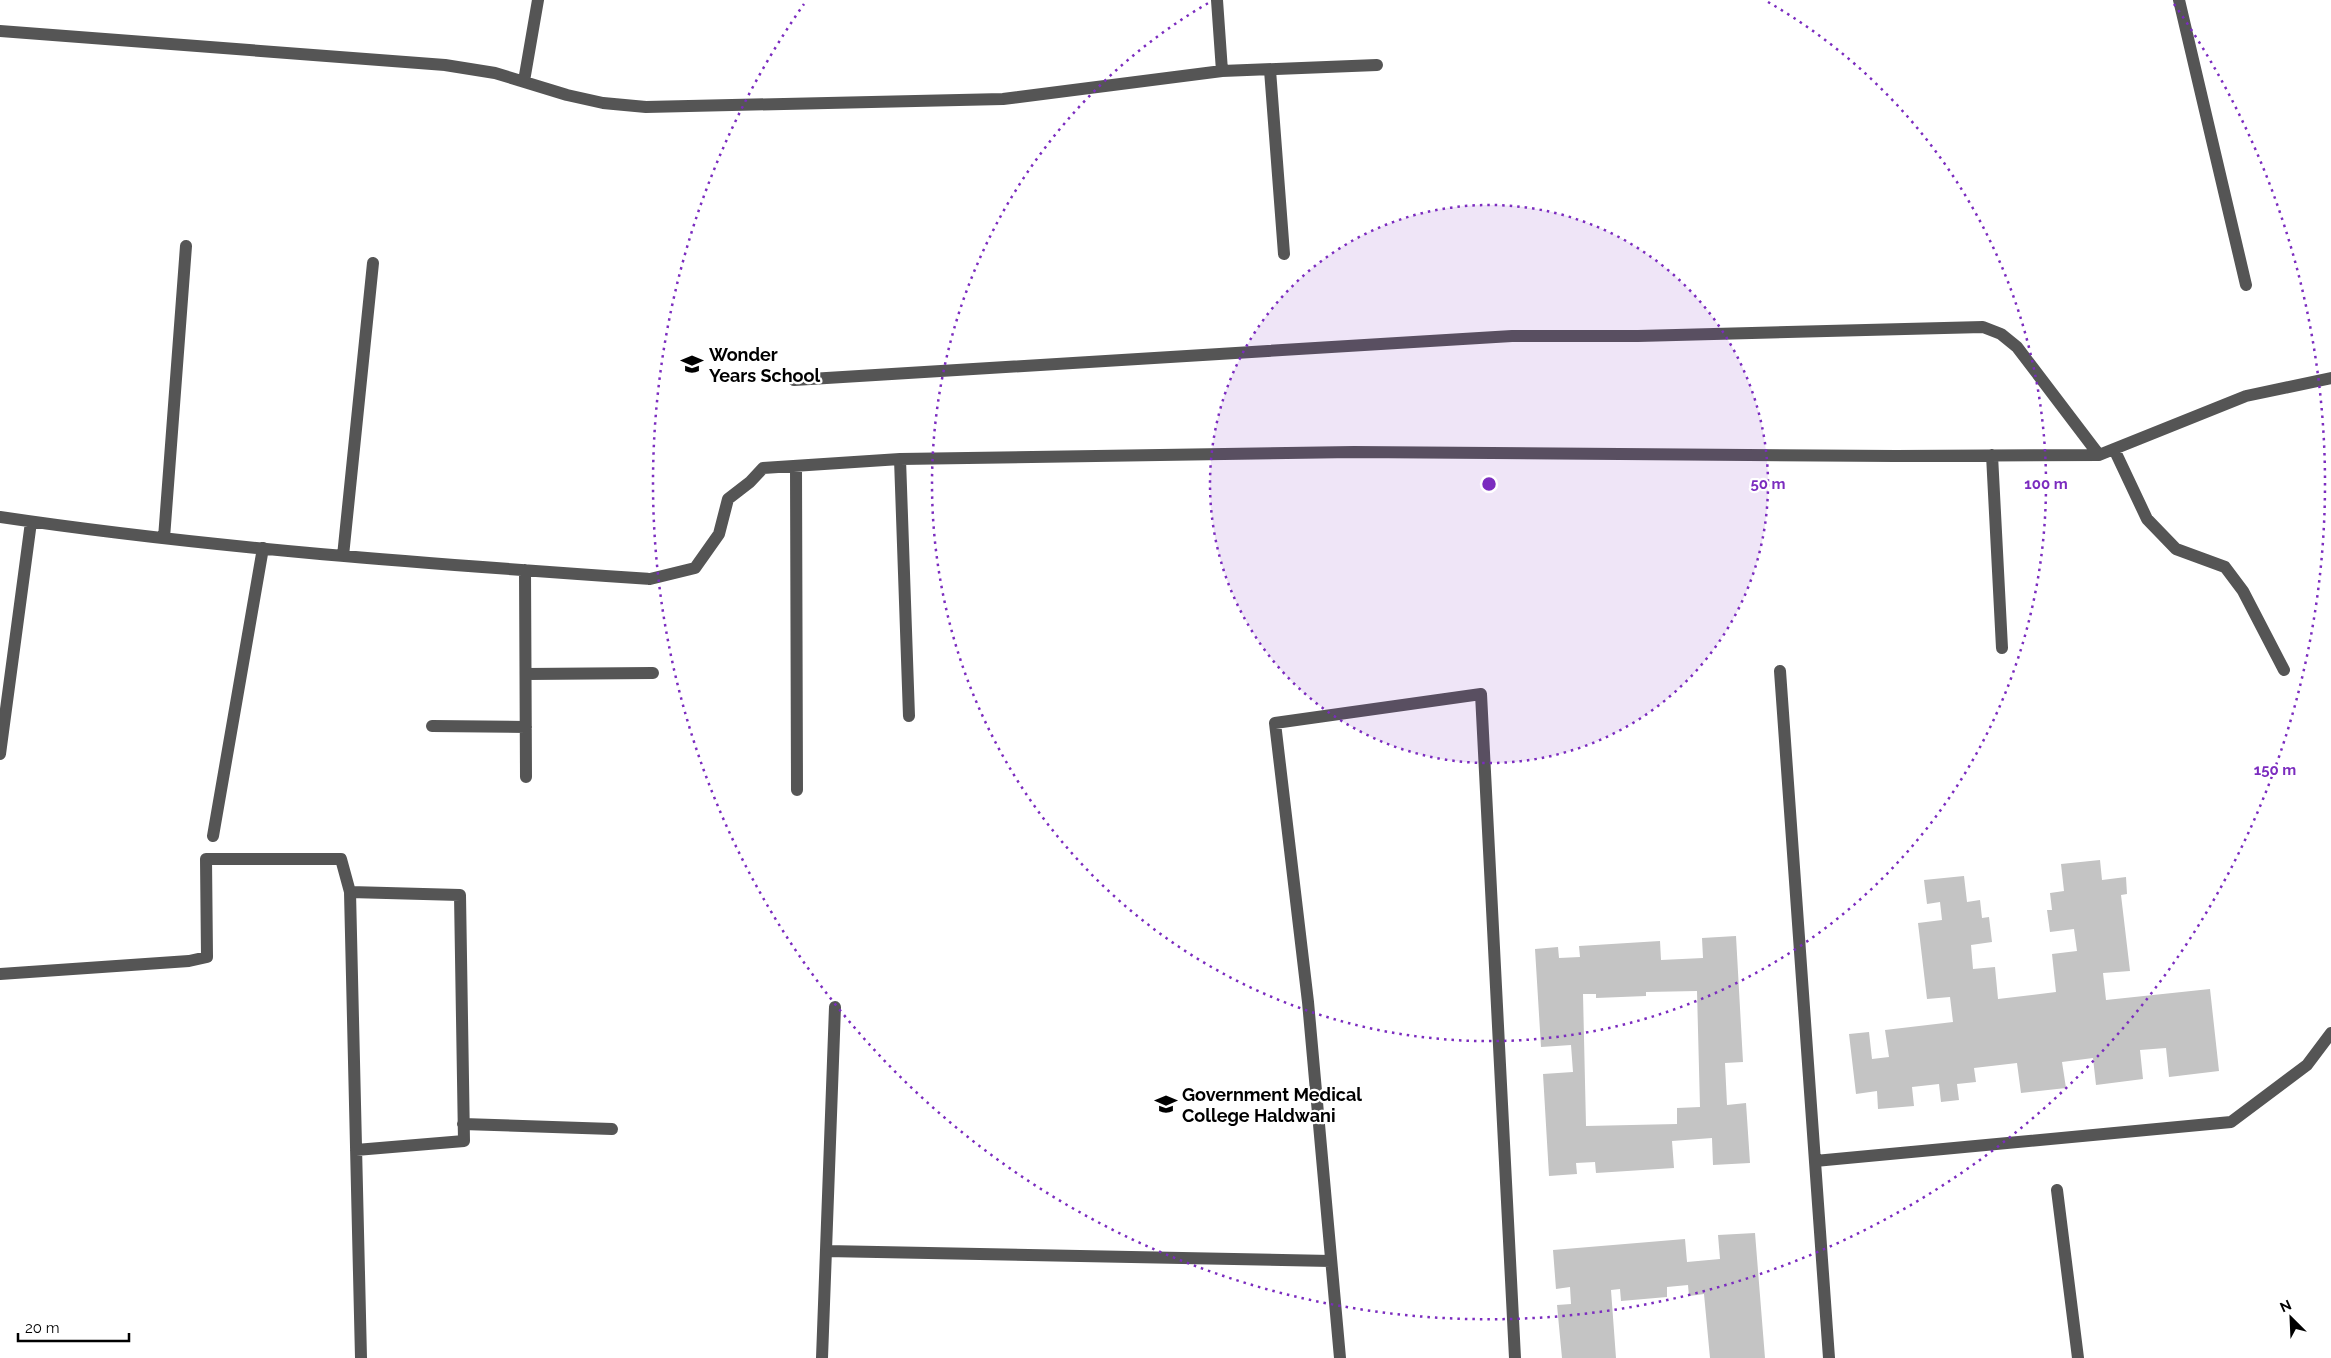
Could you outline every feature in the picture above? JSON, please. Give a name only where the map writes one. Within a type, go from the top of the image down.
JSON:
[{"type":"street","points":[[524,81],[538,0]]},
{"type":"street","points":[[1217,0],[1222,71]]},
{"type":"street","points":[[2179,0],[2246,285]]},
{"type":"street","points":[[0,31],[444,65],[495,73],[567,95],[603,103],[646,107],[1003,99],[1222,71],[1377,65]]},
{"type":"street","points":[[1270,70],[1284,254]]},
{"type":"street","points":[[164,538],[186,246]]},
{"type":"street","points":[[343,556],[373,263]]},
{"type":"street","points":[[794,380],[1512,336],[1638,336],[1982,327],[2001,334],[2017,347],[2099,455]]},
{"type":"street","points":[[0,517],[164,538],[343,556],[650,579],[694,568],[719,534],[728,499],[764,468],[900,459],[1354,452],[2099,455],[2246,396],[2331,378]]},
{"type":"street","points":[[2114,449],[2147,520],[2176,549],[2225,567],[2243,591],[2284,670]]},
{"type":"street","points":[[1992,455],[2002,648]]},
{"type":"street","points":[[900,459],[909,716]]},
{"type":"street","points":[[796,467],[796,790]]},
{"type":"street","points":[[0,754],[31,522]]},
{"type":"street","points":[[213,836],[264,548]]},
{"type":"street","points":[[526,570],[526,777]]},
{"type":"street","points":[[1780,671],[1830,1358]]},
{"type":"street","points":[[526,674],[653,674]]},
{"type":"street","points":[[1340,1358],[1308,1002],[1275,723],[1481,694],[1515,1358]]},
{"type":"street","points":[[432,726],[526,727]]},
{"type":"street","points":[[0,974],[189,961],[207,957],[206,860],[341,859],[350,892],[361,1358]]},
{"type":"street","points":[[350,892],[460,896],[464,1140],[356,1150]]},
{"type":"street","points":[[822,1358],[836,1007]]},
{"type":"street","points":[[1815,1161],[2231,1122],[2307,1065],[2331,1033]]},
{"type":"street","points":[[464,1124],[612,1129]]},
{"type":"street","points":[[2056,1190],[2078,1358]]},
{"type":"street","points":[[826,1251],[1331,1261]]},
{"type":"building","points":[[2100,860],[2102,880],[2126,877],[2127,894],[2121,895],[2130,971],[2103,973],[2106,1000],[2210,989],[2219,1071],[2169,1077],[2166,1048],[2140,1050],[2143,1079],[2096,1085],[2093,1058],[2062,1062],[2066,1088],[2021,1093],[2017,1063],[1974,1068],[1976,1082],[1957,1084],[1959,1100],[1941,1102],[1939,1084],[1912,1087],[1914,1106],[1878,1109],[1877,1091],[1856,1094],[1849,1034],[1869,1032],[1872,1059],[1889,1057],[1885,1030],[1953,1022],[1950,997],[1927,999],[1918,923],[1942,920],[1940,902],[1927,904],[1924,880],[1964,876],[1967,902],[1980,900],[1982,918],[1989,917],[1992,942],[1971,945],[1973,969],[1995,967],[1998,999],[2056,992],[2052,954],[2077,951],[2074,929],[2050,932],[2047,910],[2052,910],[2050,893],[2064,891],[2061,864]]},
{"type":"building","points":[[1736,936],[1743,1062],[1725,1063],[1727,1105],[1746,1103],[1750,1163],[1713,1165],[1712,1138],[1672,1141],[1674,1168],[1596,1173],[1595,1162],[1576,1163],[1577,1174],[1549,1176],[1543,1074],[1573,1072],[1571,1045],[1541,1047],[1535,949],[1558,947],[1559,958],[1580,957],[1579,946],[1660,941],[1661,960],[1703,958],[1702,938]],"holes":[[[1697,991],[1700,1107],[1677,1108],[1677,1124],[1586,1126],[1583,994],[1596,994],[1596,998],[1646,996],[1646,992]]]},
{"type":"building","points":[[1755,1233],[1765,1358],[1710,1358],[1704,1294],[1689,1296],[1688,1285],[1667,1287],[1667,1297],[1621,1301],[1620,1289],[1611,1290],[1616,1358],[1562,1358],[1557,1305],[1571,1304],[1570,1287],[1556,1289],[1553,1250],[1685,1239],[1687,1262],[1720,1259],[1718,1235]]},
{"type":"place","name":"Wonder Years School","points":[[692,364]]},
{"type":"place","name":"Government Medical College Haldwani","points":[[1166,1104]]}]
